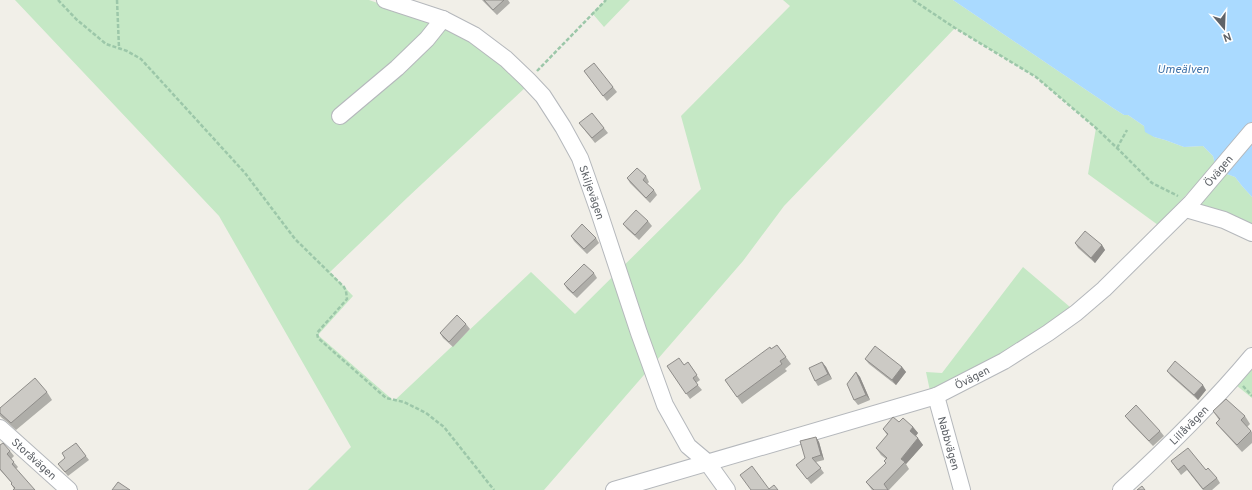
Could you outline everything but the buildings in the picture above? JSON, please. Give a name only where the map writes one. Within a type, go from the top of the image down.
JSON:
[{"type":"street","name":"Skiljevägen","points":[[385,0],[443,19],[474,35],[506,59],[543,96],[563,127],[580,158],[665,405],[688,446],[707,462]]},
{"type":"street","points":[[340,116],[397,68],[427,39],[443,19]]},
{"type":"street","name":"Övägen","points":[[614,490],[936,396],[1004,362],[1076,313],[1104,289],[1192,202],[1252,131]]},
{"type":"street","points":[[1192,202],[1224,220],[1252,233]]},
{"type":"street","name":"Lillåvägen","points":[[1120,490],[1161,453],[1231,381],[1252,356]]},
{"type":"street","name":"Nabbvägen","points":[[936,396],[962,490]]},
{"type":"street","name":"Storåvägen","points":[[0,428],[69,490]]},
{"type":"street","points":[[707,462],[727,490]]},
{"type":"path","points":[[58,0],[76,19],[106,44],[127,51],[141,59],[244,174],[295,239],[344,287],[347,299],[317,333],[318,338],[386,398],[404,402],[426,413],[444,427],[494,490]]},
{"type":"path","points":[[117,0],[119,48]]},
{"type":"path","points":[[528,80],[606,0]]},
{"type":"path","points":[[914,0],[955,28],[1036,77],[1096,128],[1152,183],[1192,202]]},
{"type":"path","points":[[1117,148],[1127,130]]},
{"type":"green space","points":[[15,0],[369,0],[446,27],[503,63],[527,86],[330,272],[353,296],[318,335],[394,401],[531,272],[575,314],[701,189],[681,116],[790,6],[783,0],[953,0],[1113,108],[1124,115],[1128,115],[1144,126],[1154,137],[1184,147],[1203,146],[1213,156],[1215,164],[1158,225],[1088,174],[1096,128],[1036,77],[955,28],[784,206],[743,261],[544,490],[308,490],[351,447],[219,216]]},
{"type":"green space","points":[[606,0],[630,0],[604,27],[592,13]]},
{"type":"green space","points":[[1224,173],[1235,177],[1252,197],[1252,233],[1186,209]]},
{"type":"green space","points":[[1023,267],[1070,307],[1044,327],[998,356],[930,391],[926,372],[942,373]]},
{"type":"green space","points":[[1252,356],[1252,398],[1231,381]]},
{"type":"water","name":"Umeälven","points":[[953,0],[1252,0],[1252,197],[1235,177],[1224,173],[1215,164],[1213,156],[1203,146],[1184,147],[1154,137],[1145,132],[1144,126],[1128,115],[1124,115],[1113,108]]}]
